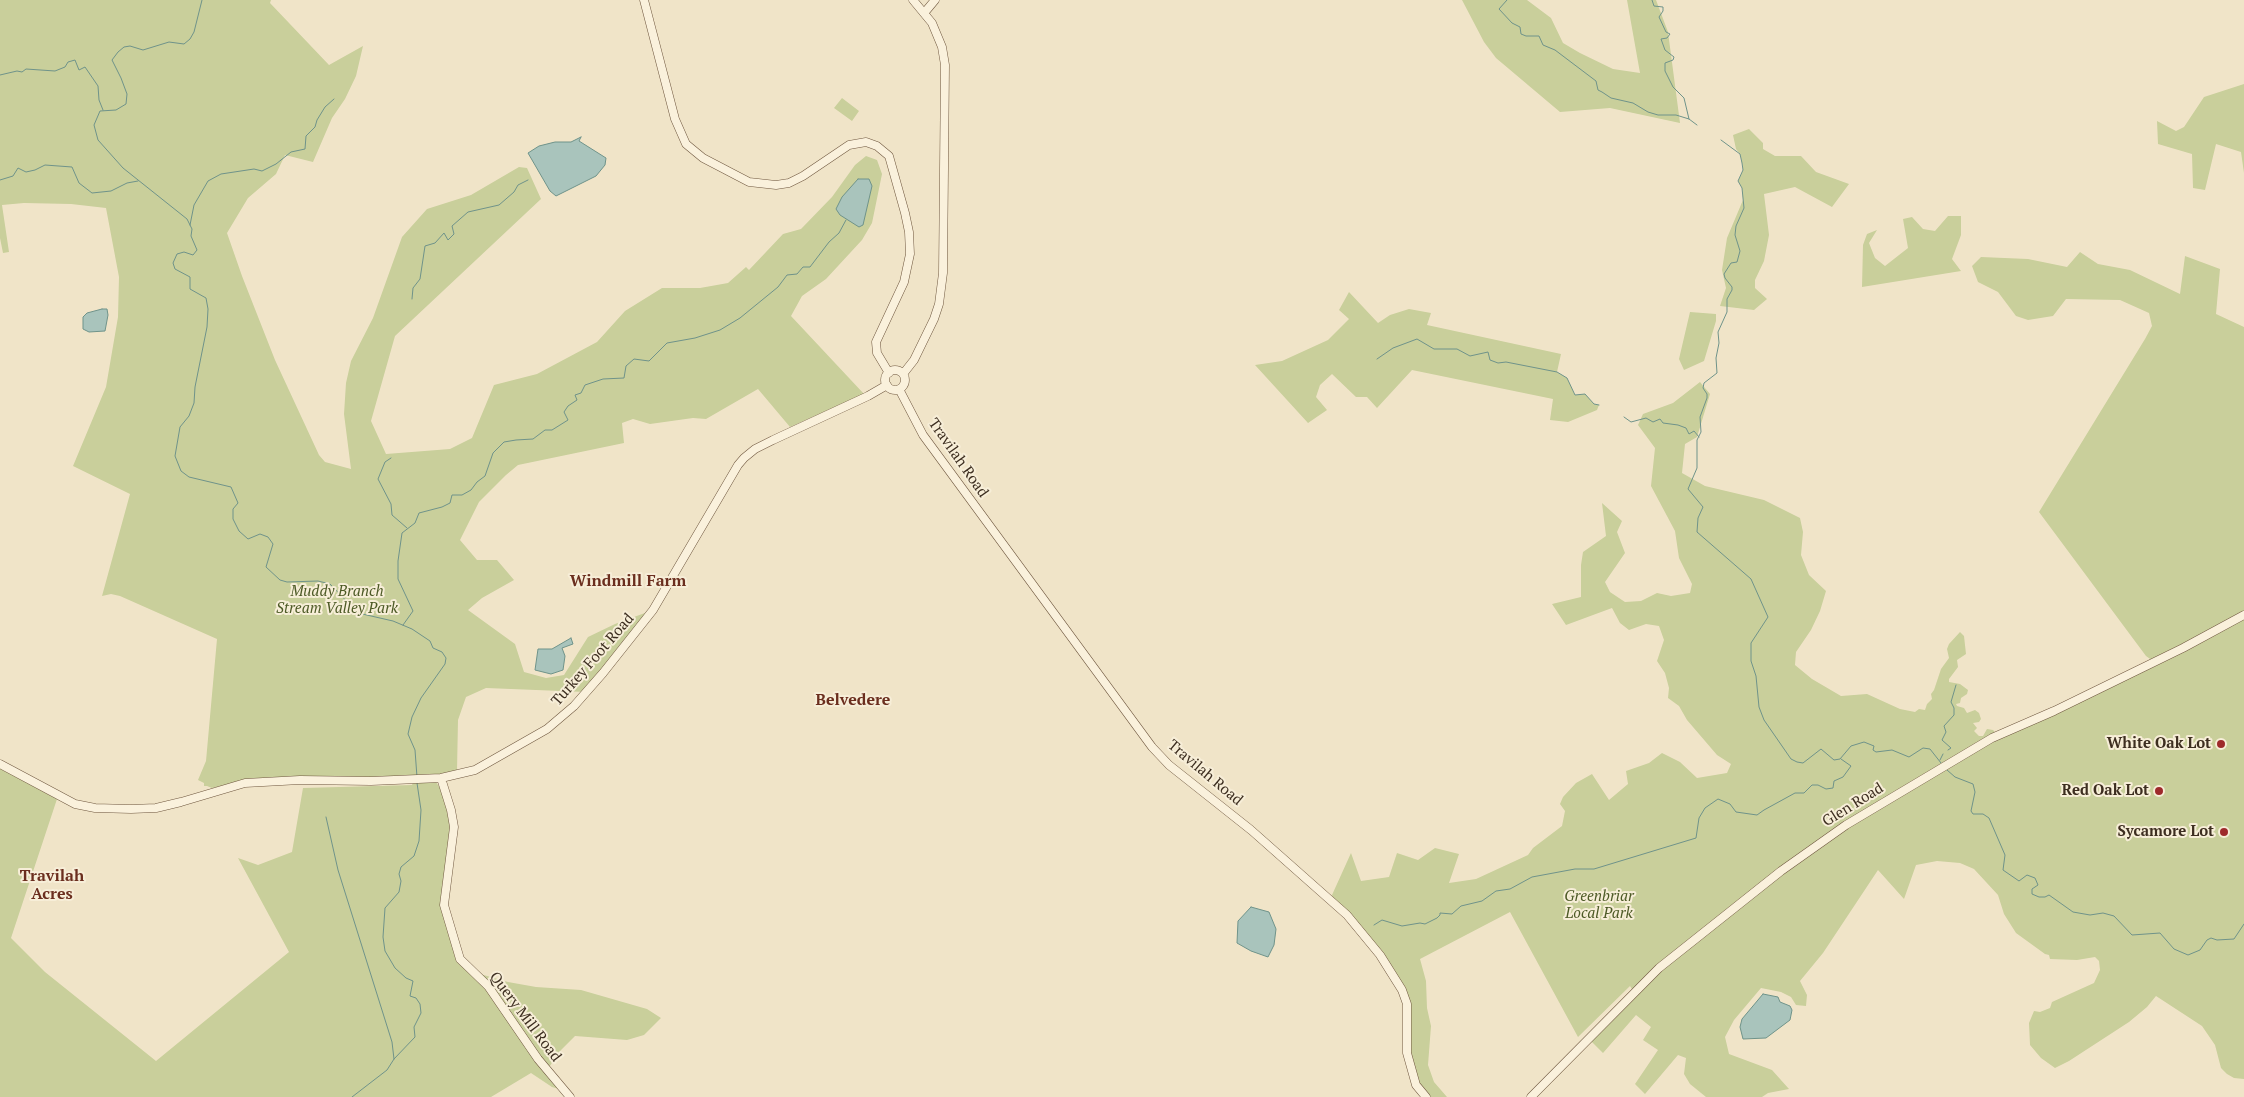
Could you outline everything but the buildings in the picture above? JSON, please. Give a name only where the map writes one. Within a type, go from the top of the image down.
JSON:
[{"type":"main road","points":[[644,0],[675,119],[686,144],[702,158],[750,182],[776,185],[789,183],[803,176],[849,145],[866,142],[877,146],[889,156],[905,213],[909,232],[910,254],[904,282],[876,342],[877,353],[889,373]]},
{"type":"main road","points":[[903,374],[914,360],[934,319],[939,304],[943,273],[945,65],[938,35],[925,12],[913,0]]},
{"type":"main road","points":[[925,12],[935,0]]},
{"type":"main road","points":[[897,370],[903,374],[905,382],[899,389],[892,389],[887,385],[886,378],[889,373],[897,370]]},
{"type":"main road","name":"Turkey Foot Road","points":[[0,764],[75,804],[110,809],[156,808],[245,783],[263,781],[441,778],[475,770],[548,729],[574,706],[647,618],[733,473],[744,458],[755,449],[868,396],[887,385]]},
{"type":"main road","name":"Travilah Road","points":[[899,389],[923,434],[1152,747],[1169,765],[1251,830],[1348,915],[1380,955],[1402,990],[1407,1004],[1407,1053],[1416,1085],[1426,1097]]},
{"type":"main road","name":"Glen Road","points":[[1532,1097],[1659,968],[1781,871],[1846,824],[1992,738],[2054,711],[2183,648],[2244,615]]},
{"type":"main road","name":"Query Mill Road","points":[[441,778],[452,810],[454,827],[445,884],[444,905],[460,959],[488,986],[538,1060],[570,1097]]},
{"type":"green space","name":"Muddy Branch Stream Valley Park","points":[[0,0],[271,0],[270,3],[329,65],[363,46],[356,76],[345,99],[332,118],[313,162],[285,155],[276,174],[248,198],[227,233],[275,360],[319,455],[325,462],[351,469],[344,414],[346,383],[351,361],[373,318],[402,237],[427,209],[471,195],[519,167],[527,168],[541,199],[395,336],[371,421],[386,454],[450,449],[472,438],[494,385],[537,374],[597,342],[625,311],[662,288],[700,288],[728,283],[746,267],[749,270],[783,234],[801,229],[832,197],[855,165],[866,156],[877,160],[882,174],[872,223],[862,240],[826,279],[802,296],[791,316],[864,394],[790,427],[758,389],[706,419],[693,418],[650,424],[633,419],[622,423],[624,443],[518,465],[506,475],[479,502],[460,540],[477,560],[497,560],[514,580],[482,598],[468,610],[515,644],[524,672],[546,678],[564,675],[588,637],[615,624],[653,610],[586,692],[486,688],[466,697],[458,720],[457,771],[440,774],[375,777],[258,778],[212,788],[204,786],[204,783],[198,780],[206,761],[217,639],[120,596],[111,594],[102,596],[130,494],[73,466],[106,387],[118,317],[119,277],[106,208],[71,204],[24,203],[2,205],[9,252],[3,253],[0,238]]},
{"type":"green space","points":[[1462,0],[1527,0],[1551,18],[1563,43],[1613,69],[1640,73],[1627,0],[1656,0],[1668,32],[1680,123],[1610,108],[1560,112],[1496,58],[1484,42]]},
{"type":"green space","points":[[2244,84],[2244,173],[2241,152],[2216,144],[2205,190],[2193,188],[2192,154],[2158,144],[2157,121],[2176,131],[2184,127],[2204,97]]},
{"type":"green space","points":[[842,98],[859,111],[852,121],[834,108]]},
{"type":"green space","points":[[1749,129],[1763,143],[1763,149],[1775,156],[1801,156],[1816,172],[1849,184],[1832,207],[1795,187],[1764,194],[1769,235],[1764,261],[1755,280],[1755,288],[1767,299],[1754,310],[1720,306],[1726,288],[1722,270],[1727,238],[1743,200],[1742,188],[1738,181],[1743,170],[1742,163],[1733,135]]},
{"type":"green space","points":[[1948,216],[1961,216],[1961,235],[1952,259],[1961,271],[1862,287],[1863,245],[1867,234],[1877,230],[1869,243],[1875,258],[1885,266],[1908,248],[1903,219],[1912,217],[1923,229],[1935,231]]},
{"type":"green space","name":"Greenbriar Local Park","points":[[2080,252],[2098,264],[2130,270],[2180,294],[2185,256],[2220,269],[2216,314],[2244,327],[2244,1079],[2234,1078],[2221,1068],[2215,1045],[2202,1026],[2156,996],[2147,1007],[2129,1022],[2055,1068],[2041,1058],[2030,1045],[2029,1023],[2034,1011],[2040,1012],[2050,1008],[2052,1002],[2094,983],[2100,970],[2099,961],[2095,957],[2077,960],[2050,959],[2049,955],[2016,933],[2004,914],[1998,895],[1974,869],[1960,863],[1937,861],[1916,865],[1904,899],[1878,870],[1823,953],[1800,981],[1807,995],[1806,1006],[1796,1005],[1791,997],[1781,992],[1761,988],[1734,1020],[1725,1037],[1729,1054],[1772,1070],[1789,1089],[1768,1093],[1762,1097],[1706,1097],[1690,1084],[1684,1074],[1686,1058],[1678,1055],[1645,1094],[1635,1084],[1658,1050],[1643,1040],[1651,1027],[1636,1015],[1603,1053],[1589,1039],[1634,992],[1630,986],[1578,1037],[1510,912],[1420,959],[1426,981],[1427,1008],[1431,1026],[1428,1065],[1434,1082],[1447,1097],[1426,1097],[1421,1092],[1407,1053],[1407,1004],[1380,955],[1336,905],[1332,895],[1351,853],[1361,881],[1389,877],[1397,853],[1418,860],[1435,848],[1459,854],[1449,883],[1476,879],[1528,855],[1533,848],[1562,826],[1565,811],[1560,804],[1563,797],[1576,783],[1592,774],[1609,800],[1628,784],[1626,771],[1649,763],[1662,753],[1680,762],[1697,778],[1727,773],[1731,764],[1717,755],[1687,720],[1679,706],[1668,698],[1669,688],[1665,673],[1657,661],[1664,640],[1659,626],[1646,624],[1629,630],[1620,623],[1612,608],[1566,625],[1552,604],[1581,597],[1583,552],[1606,536],[1602,503],[1622,521],[1617,532],[1625,553],[1605,582],[1610,592],[1625,602],[1641,601],[1657,593],[1671,596],[1690,593],[1692,584],[1679,558],[1675,531],[1651,486],[1655,448],[1638,425],[1643,414],[1673,403],[1700,382],[1710,394],[1697,437],[1685,444],[1682,473],[1705,486],[1764,500],[1800,518],[1803,532],[1801,555],[1809,575],[1826,591],[1820,611],[1811,630],[1796,652],[1795,665],[1812,679],[1841,696],[1867,694],[1900,709],[1915,712],[1919,709],[1925,710],[1927,704],[1932,699],[1931,694],[1941,669],[1949,658],[1947,649],[1949,644],[1960,632],[1964,636],[1966,654],[1957,660],[1958,667],[1949,679],[1949,682],[1960,684],[1968,690],[1967,694],[1961,698],[1960,703],[1956,704],[1964,708],[1967,713],[1975,710],[1979,713],[1981,719],[1979,722],[1973,723],[1977,728],[1974,731],[1979,736],[1983,736],[1987,729],[1993,730],[1998,735],[2153,661],[2146,656],[2039,512],[2145,339],[2152,326],[2149,313],[2120,300],[2066,299],[2053,316],[2028,320],[2016,316],[1998,292],[1978,282],[1972,266],[1981,257],[2028,259],[2067,267]]},
{"type":"green space","points":[[1349,292],[1378,323],[1390,315],[1409,309],[1431,313],[1427,325],[1561,354],[1557,372],[1567,378],[1575,395],[1585,394],[1594,404],[1599,405],[1597,410],[1568,422],[1550,420],[1553,399],[1412,370],[1377,408],[1367,397],[1356,397],[1332,374],[1320,385],[1316,397],[1327,410],[1308,423],[1255,365],[1282,361],[1328,340],[1349,319],[1339,310]]},
{"type":"green space","points":[[1690,312],[1716,314],[1716,321],[1704,361],[1684,370],[1679,359]]},
{"type":"green space","points":[[0,768],[57,799],[11,938],[45,972],[156,1061],[289,952],[238,858],[258,865],[292,852],[303,788],[412,785],[413,782],[436,782],[448,811],[450,827],[450,843],[442,906],[466,970],[508,982],[536,987],[581,990],[647,1009],[661,1018],[644,1035],[627,1040],[575,1036],[561,1050],[547,1070],[566,1091],[552,1087],[531,1073],[491,1097],[0,1097]]},
{"type":"water","points":[[581,137],[579,141],[606,158],[605,165],[596,176],[556,196],[550,191],[528,153],[539,146],[555,142],[571,142]]},
{"type":"water","points":[[858,179],[869,179],[872,186],[863,225],[859,227],[840,215],[836,209],[842,197]]},
{"type":"water","points":[[107,309],[108,315],[105,331],[89,332],[83,329],[83,317],[87,313]]},
{"type":"water","points":[[571,638],[573,644],[562,648],[565,656],[563,670],[551,674],[535,670],[538,649],[552,649]]},
{"type":"water","points":[[1251,907],[1269,912],[1276,929],[1274,945],[1268,957],[1251,951],[1237,943],[1238,921]]},
{"type":"water","points":[[1763,994],[1778,997],[1780,1002],[1790,1006],[1792,1010],[1790,1020],[1766,1038],[1743,1039],[1740,1027],[1742,1019]]},
{"type":"waterway","points":[[202,0],[194,32],[184,44],[169,42],[143,50],[130,46],[124,47],[118,52],[112,60],[127,94],[126,104],[116,110],[100,111],[94,125],[98,140],[123,168],[187,219],[192,229],[191,236],[197,250],[193,255],[184,252],[177,254],[173,263],[175,269],[190,277],[190,289],[206,298],[208,309],[207,327],[195,387],[194,403],[189,416],[180,427],[175,456],[181,471],[189,477],[231,487],[238,503],[233,509],[233,519],[239,531],[248,539],[260,534],[268,537],[273,544],[266,567],[280,580],[287,582],[318,581],[330,584],[358,613],[393,621],[412,629],[430,641],[433,648],[442,652],[446,658],[445,664],[421,698],[412,717],[408,734],[415,750],[417,777]]},
{"type":"waterway","points":[[1507,0],[1499,9],[1512,23],[1520,27],[1521,34],[1539,36],[1543,45],[1555,50],[1596,81],[1598,90],[1611,98],[1633,103],[1648,112],[1658,115],[1676,115],[1689,119],[1697,125]]},
{"type":"waterway","points":[[1652,0],[1654,6],[1663,7],[1659,17],[1666,32],[1670,34],[1667,38],[1661,39],[1665,50],[1674,57],[1673,60],[1665,63],[1665,71],[1673,87],[1684,98],[1689,119]]},
{"type":"waterway","points":[[0,75],[17,71],[22,72],[26,69],[55,71],[65,67],[68,62],[75,60],[79,70],[85,67],[98,86],[99,100],[103,110]]},
{"type":"waterway","points":[[190,225],[194,205],[208,181],[221,174],[254,169],[262,171],[276,164],[291,152],[305,149],[306,136],[315,127],[325,107],[334,99]]},
{"type":"waterway","points":[[1721,140],[1740,154],[1743,170],[1738,181],[1742,188],[1744,208],[1736,226],[1735,235],[1740,251],[1737,262],[1731,263],[1724,274],[1732,290],[1727,299],[1727,312],[1718,332],[1717,373],[1704,383],[1703,388],[1707,398],[1700,417],[1701,432],[1697,440],[1697,468],[1688,489],[1703,507],[1698,518],[1697,532],[1751,579],[1768,617],[1751,643],[1751,661],[1756,676],[1759,707],[1764,720],[1791,759],[1803,763],[1821,749],[1834,760],[1840,759],[1851,746],[1864,742],[1874,746],[1873,750],[1876,752],[1892,750],[1909,757],[1923,748],[1930,749],[1941,763]]},
{"type":"waterway","points":[[0,180],[13,176],[18,168],[26,172],[45,165],[72,167],[79,183],[92,193],[111,191],[127,183],[138,181]]},
{"type":"waterway","points":[[412,299],[413,288],[420,279],[425,246],[435,243],[444,233],[448,240],[454,234],[452,226],[468,212],[499,205],[514,192],[518,185],[528,180]]},
{"type":"waterway","points":[[403,625],[413,611],[398,579],[398,561],[402,533],[415,523],[419,513],[442,507],[450,503],[452,495],[462,495],[471,490],[485,476],[493,453],[504,442],[533,439],[545,430],[552,430],[568,420],[564,412],[568,406],[577,400],[575,395],[581,393],[585,385],[603,379],[624,378],[626,366],[634,359],[649,361],[667,343],[695,338],[720,330],[740,318],[778,287],[787,275],[797,274],[803,267],[810,267],[829,242],[839,233],[846,220]]},
{"type":"waterway","points":[[1377,359],[1393,348],[1417,339],[1434,349],[1457,349],[1470,356],[1488,352],[1490,360],[1498,363],[1506,362],[1557,372],[1567,378],[1575,395],[1585,394],[1594,404],[1599,405]]},
{"type":"waterway","points":[[1624,417],[1631,422],[1646,418],[1653,422],[1660,419],[1663,423],[1686,428],[1689,434],[1694,431],[1699,437]]},
{"type":"waterway","points":[[391,458],[385,462],[378,479],[391,504],[392,515],[407,528]]},
{"type":"waterway","points":[[1948,750],[1951,748],[1942,740],[1946,732],[1944,726],[1954,715],[1954,708],[1951,702],[1956,685]]},
{"type":"waterway","points":[[1940,760],[1943,754]]},
{"type":"waterway","points":[[1374,925],[1382,920],[1402,926],[1425,924],[1437,918],[1440,913],[1452,914],[1461,906],[1482,901],[1496,891],[1510,889],[1532,877],[1575,869],[1594,869],[1696,838],[1699,818],[1705,808],[1718,799],[1730,804],[1736,812],[1757,815],[1795,793],[1804,793],[1812,785],[1818,785],[1826,789],[1833,788],[1834,781],[1843,777],[1851,766],[1841,759]]},
{"type":"waterway","points":[[1947,770],[1955,777],[1973,784],[1975,792],[1971,811],[1973,814],[1983,814],[1989,818],[2005,855],[2003,870],[2019,881],[2027,875],[2035,878],[2038,885],[2032,889],[2032,894],[2039,897],[2049,895],[2073,912],[2090,915],[2103,913],[2114,916],[2132,935],[2160,933],[2174,949],[2188,955],[2200,950],[2207,940],[2211,938],[2217,940],[2234,939],[2244,924]]},
{"type":"waterway","points":[[352,1097],[387,1070],[394,1059],[415,1037],[414,1027],[421,1013],[420,1004],[416,998],[410,996],[413,981],[406,978],[395,968],[385,951],[383,937],[385,908],[399,892],[401,867],[414,856],[419,841],[421,810],[417,783]]},
{"type":"waterway","points":[[326,817],[338,870],[392,1042],[394,1059]]},
{"type":"place","name":"White Oak Lot","points":[[2221,744]]},
{"type":"place","name":"Red Oak Lot","points":[[2159,791]]},
{"type":"place","name":"Sycamore Lot","points":[[2224,832]]},
{"type":"district","name":"Windmill Farm","points":[[628,581]]},
{"type":"district","name":"Belvedere","points":[[853,700]]},
{"type":"district","name":"Travilah Acres","points":[[52,885]]}]
